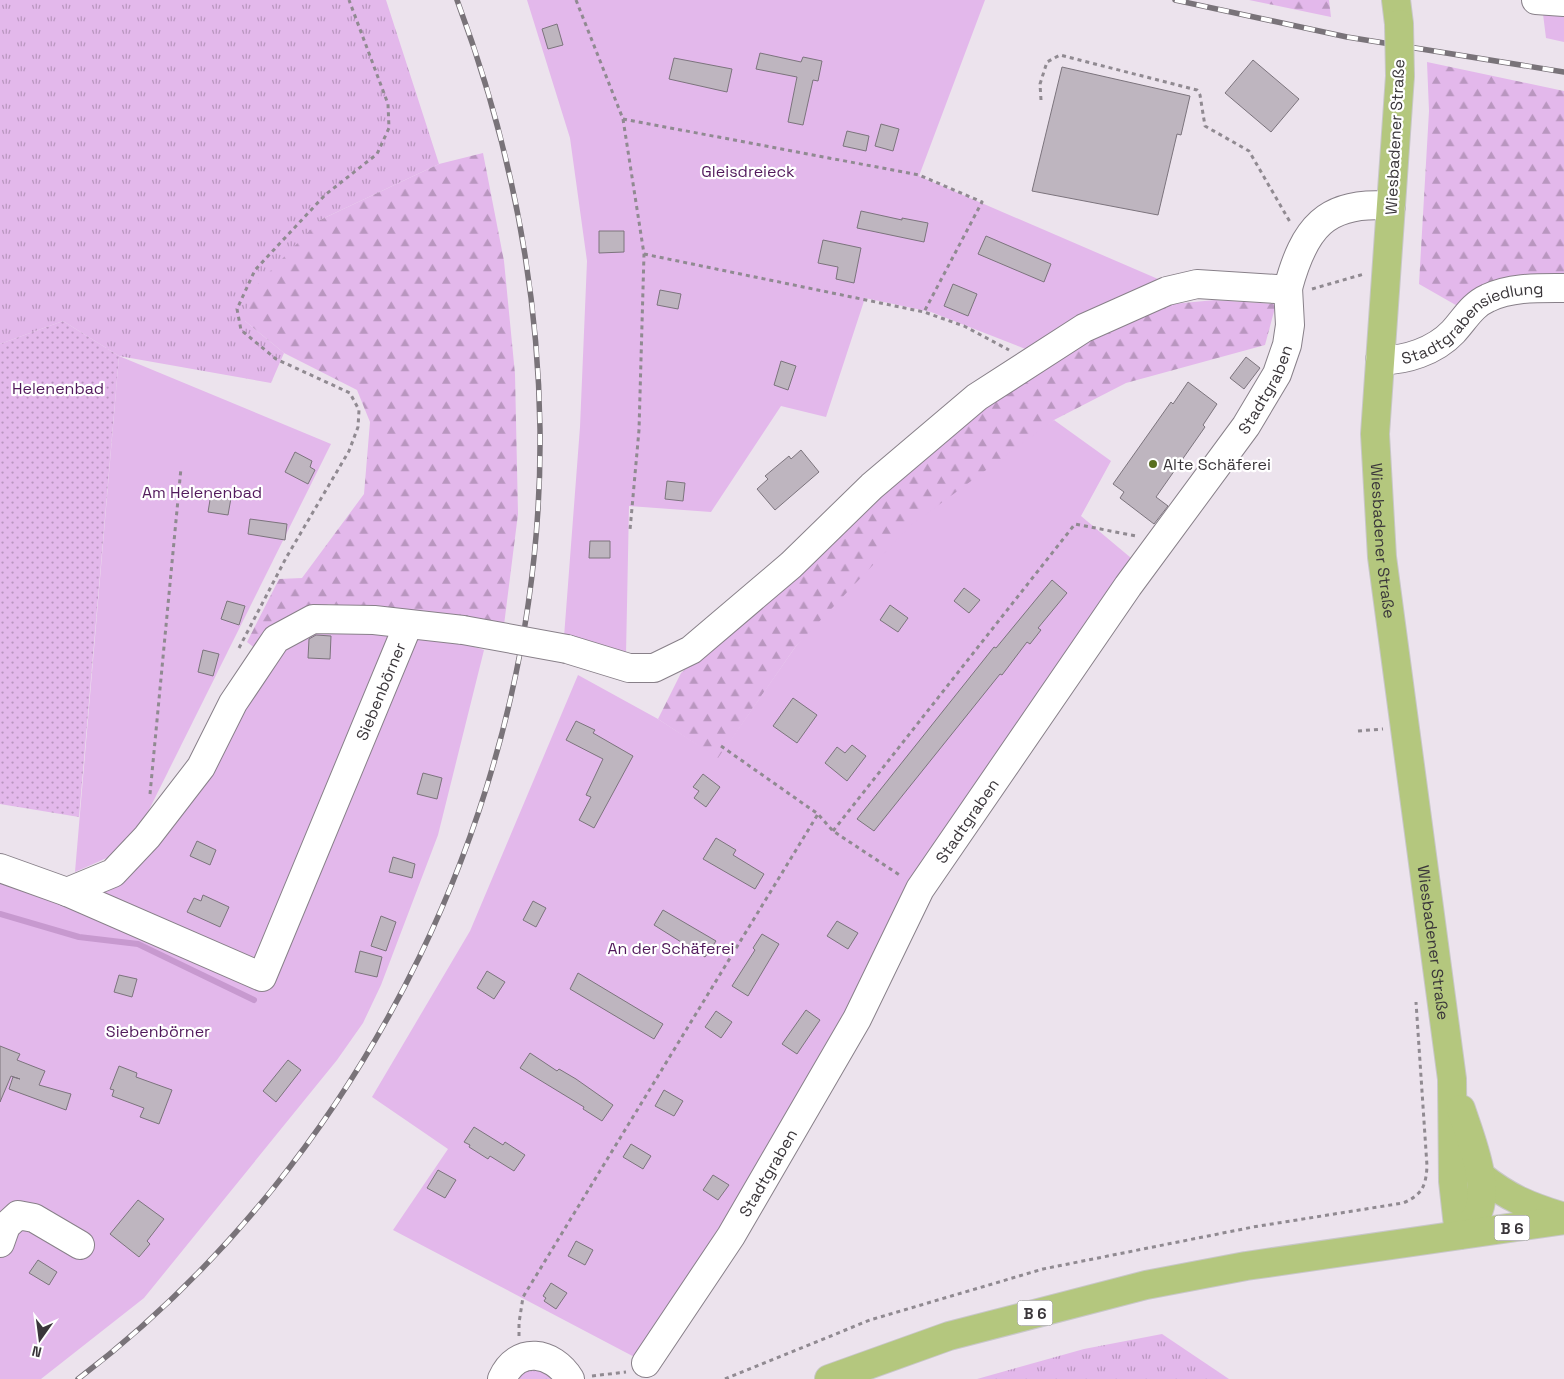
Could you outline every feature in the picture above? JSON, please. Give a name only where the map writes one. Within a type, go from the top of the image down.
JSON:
[{"type":"main road","name":"Wiesbadener Straße","points":[[1398,12],[1400,76],[1391,206],[1372,269],[1380,360],[1375,434],[1382,557],[1452,1079],[1453,1182],[1459,1235]]},
{"type":"main road","name":"Wiesbadener Straße","points":[[1452,1079],[1481,1176],[1481,1196],[1476,1216],[1459,1235]]},
{"type":"main road","points":[[1481,1176],[1500,1192],[1517,1201],[1564,1219]]},
{"type":"main road","name":"B 6","points":[[830,1379],[949,1336],[1146,1285],[1246,1266],[1564,1219]]},
{"type":"street","points":[[1536,0],[1564,2]]},
{"type":"street","name":"Stadtgraben","points":[[640,1367],[731,1236],[857,1019],[920,889],[1122,594],[1246,426],[1278,374],[1287,345],[1290,325],[1287,292],[1297,255],[1306,238],[1320,221],[1331,215],[1373,204],[1391,206]]},
{"type":"street","points":[[1028,364],[1084,328],[1167,291],[1197,284],[1287,292]]},
{"type":"street","name":"Stadtgrabensiedlung","points":[[1380,360],[1401,359],[1438,344],[1452,332],[1475,306],[1489,297],[1524,289],[1564,288]]},
{"type":"street","name":"Siebenbörner","points":[[67,892],[113,873],[147,837],[201,767],[233,703],[276,639],[313,619],[374,620],[463,630],[567,649],[629,668],[654,668],[690,650],[792,565],[887,473],[977,397],[1028,364]]},
{"type":"street","name":"Siebenbörner","points":[[0,868],[67,892],[262,976],[408,625]]},
{"type":"street","points":[[0,1243],[6,1226],[18,1215],[34,1218],[80,1245]]},
{"type":"street","points":[[502,1379],[512,1365],[520,1359],[543,1356],[554,1360],[564,1368],[570,1379]]},
{"type":"path","points":[[235,656],[286,558],[349,451],[358,427],[359,410],[350,393],[276,359],[241,330],[237,309],[255,270],[325,195],[377,154],[389,128],[388,104],[349,0]]},
{"type":"path","points":[[576,0],[622,119],[644,254],[639,430],[630,530]]},
{"type":"path","points":[[1041,100],[1040,84],[1047,62],[1060,55],[1196,90],[1200,95],[1205,126],[1249,151],[1295,231],[1306,238]]},
{"type":"path","points":[[622,119],[919,175],[982,202],[924,312]]},
{"type":"path","points":[[644,254],[924,312],[964,326],[997,342],[1028,364]]},
{"type":"path","points":[[1365,284],[1372,269]]},
{"type":"path","points":[[1287,292],[1372,269]]},
{"type":"path","points":[[149,801],[182,468]]},
{"type":"path","points":[[833,830],[1075,524],[1162,540]]},
{"type":"path","points":[[721,746],[818,814],[833,830],[920,889]]},
{"type":"path","points":[[520,1359],[519,1323],[523,1297],[818,814]]},
{"type":"path","points":[[725,1379],[765,1361],[870,1320],[1043,1269],[1253,1227],[1403,1203],[1414,1198],[1422,1192],[1426,1181],[1416,998]]},
{"type":"path","points":[[570,1379],[640,1367]]},
{"type":"green space","points":[[0,0],[386,0],[439,164],[320,220],[245,321],[284,353],[271,383],[119,356],[63,321],[0,344]]},
{"type":"green space","name":"Gleisdreieck","points":[[527,0],[985,0],[919,176],[1158,279],[1079,318],[1028,350],[931,312],[865,298],[826,417],[781,406],[711,512],[629,506],[626,655],[564,637],[580,427],[587,261],[570,138]]},
{"type":"green space","points":[[1249,0],[1329,0],[1331,17]]},
{"type":"green space","points":[[1564,13],[1564,42],[1546,38],[1543,14]]},
{"type":"green space","points":[[1427,62],[1564,91],[1564,279],[1461,308],[1419,284],[1429,111]]},
{"type":"green space","points":[[483,153],[504,261],[515,374],[518,514],[504,625],[329,604],[287,618],[256,649],[247,642],[279,579],[302,578],[364,494],[370,422],[357,390],[284,353],[245,321],[249,293],[320,220],[439,164]]},
{"type":"green space","points":[[1215,300],[1276,304],[1265,345],[1126,383],[1054,420],[796,646],[718,759],[658,719],[681,673],[998,393],[1075,344],[1162,305]]},
{"type":"green space","name":"Helenenbad","points":[[63,321],[119,356],[79,817],[0,804],[0,344]]},
{"type":"green space","name":"Am Helenenbad","points":[[119,356],[331,444],[139,830],[109,857],[75,872]]},
{"type":"green space","name":"An der Schäferei","points":[[1054,420],[1111,461],[1081,516],[1137,563],[642,1361],[393,1230],[448,1149],[372,1097],[470,931],[578,675],[658,719],[718,758],[796,646],[910,526]]},
{"type":"green space","name":"Siebenbörner","points":[[313,619],[452,640],[484,650],[438,835],[381,985],[363,1023],[337,1060],[144,1298],[41,1379],[0,1379],[0,876],[68,898],[122,875],[276,639]]},
{"type":"green space","points":[[1162,1334],[1229,1379],[977,1379],[1084,1349]]},
{"type":"green space","points":[[538,1368],[555,1379],[518,1379],[524,1372]]},
{"type":"building","points":[[557,24],[563,45],[548,49],[542,29]]},
{"type":"building","points":[[760,53],[801,62],[803,57],[822,61],[818,81],[813,80],[803,125],[788,122],[797,77],[756,69]]},
{"type":"building","points":[[674,58],[732,69],[727,92],[669,79]]},
{"type":"building","points":[[1253,60],[1299,99],[1271,132],[1225,93]]},
{"type":"building","points":[[1062,67],[1190,96],[1181,135],[1177,134],[1158,215],[1032,191]]},
{"type":"building","points":[[881,124],[899,129],[893,151],[875,146]]},
{"type":"building","points":[[847,131],[869,136],[866,151],[843,146]]},
{"type":"building","points":[[861,211],[902,220],[902,218],[928,223],[924,242],[857,228]]},
{"type":"building","points":[[599,231],[624,231],[624,252],[599,253]]},
{"type":"building","points":[[986,236],[1051,264],[1044,282],[978,254]]},
{"type":"building","points":[[823,240],[861,248],[854,283],[836,279],[838,267],[818,263]]},
{"type":"building","points":[[953,284],[977,294],[968,316],[944,306]]},
{"type":"building","points":[[660,290],[681,294],[678,309],[657,305]]},
{"type":"building","points":[[1246,357],[1260,368],[1244,389],[1230,378]]},
{"type":"building","points":[[781,361],[796,366],[788,390],[774,385]]},
{"type":"building","points":[[1188,382],[1217,404],[1203,425],[1205,427],[1156,497],[1168,506],[1154,524],[1120,498],[1124,492],[1113,484],[1171,402],[1173,404]]},
{"type":"building","points":[[801,450],[819,472],[775,510],[757,489],[768,479],[765,476],[789,456],[791,459]]},
{"type":"building","points":[[295,452],[312,461],[310,467],[315,470],[308,484],[285,472]]},
{"type":"building","points":[[667,481],[685,483],[683,501],[665,499]]},
{"type":"building","points":[[211,494],[231,498],[228,515],[208,512]]},
{"type":"building","points":[[250,519],[287,524],[285,540],[248,534]]},
{"type":"building","points":[[590,541],[610,541],[610,558],[589,558]]},
{"type":"building","points":[[1052,580],[1067,593],[1038,628],[1041,630],[1030,644],[1027,642],[1002,675],[1000,674],[874,831],[857,819],[994,647],[996,648]]},
{"type":"building","points":[[964,588],[980,600],[969,613],[954,601]]},
{"type":"building","points":[[227,601],[245,606],[239,625],[221,619]]},
{"type":"building","points":[[890,605],[908,618],[898,632],[880,620]]},
{"type":"building","points":[[316,635],[331,636],[330,659],[308,658],[309,639]]},
{"type":"building","points":[[203,650],[219,654],[213,676],[198,672]]},
{"type":"building","points":[[793,698],[817,715],[797,743],[773,726]]},
{"type":"building","points":[[576,721],[595,730],[593,733],[633,756],[594,828],[579,820],[591,797],[586,795],[603,759],[566,740]]},
{"type":"building","points":[[852,745],[866,756],[847,781],[825,763],[837,747],[845,753]]},
{"type":"building","points":[[423,773],[442,778],[437,799],[417,794]]},
{"type":"building","points":[[703,774],[720,787],[706,807],[694,798],[699,791],[693,787]]},
{"type":"building","points":[[716,838],[736,850],[733,855],[764,874],[755,889],[703,859]]},
{"type":"building","points":[[197,841],[216,850],[210,865],[190,856]]},
{"type":"building","points":[[393,857],[415,864],[412,878],[389,872]]},
{"type":"building","points":[[203,895],[229,907],[220,927],[187,912],[194,898],[201,901]]},
{"type":"building","points":[[533,901],[546,908],[536,927],[523,920]]},
{"type":"building","points":[[663,910],[716,941],[705,957],[654,925]]},
{"type":"building","points":[[381,916],[396,922],[386,951],[371,946]]},
{"type":"building","points":[[837,921],[858,933],[848,949],[827,936]]},
{"type":"building","points":[[762,934],[779,944],[748,996],[732,986],[755,950],[753,948]]},
{"type":"building","points":[[360,951],[382,957],[377,977],[355,972]]},
{"type":"building","points":[[487,971],[505,982],[494,999],[477,988]]},
{"type":"building","points":[[578,973],[663,1024],[654,1039],[570,989]]},
{"type":"building","points":[[119,975],[137,979],[132,997],[114,992]]},
{"type":"building","points":[[806,1010],[820,1020],[797,1054],[782,1044]]},
{"type":"building","points":[[716,1011],[732,1022],[721,1038],[705,1027]]},
{"type":"building","points":[[0,1046],[20,1054],[17,1060],[45,1071],[39,1085],[71,1094],[66,1110],[9,1089],[13,1077],[20,1079],[11,1076],[0,1102]]},
{"type":"building","points":[[530,1053],[557,1071],[559,1069],[576,1079],[613,1105],[602,1121],[583,1109],[584,1107],[520,1068]]},
{"type":"building","points":[[288,1060],[301,1070],[276,1102],[263,1091]]},
{"type":"building","points":[[119,1066],[137,1073],[136,1077],[172,1090],[159,1124],[140,1117],[144,1108],[112,1096],[114,1090],[110,1089]]},
{"type":"building","points":[[664,1090],[683,1101],[674,1116],[655,1106]]},
{"type":"building","points":[[474,1127],[503,1145],[505,1142],[525,1155],[514,1171],[490,1156],[488,1159],[464,1142]]},
{"type":"building","points":[[631,1144],[651,1156],[643,1169],[623,1157]]},
{"type":"building","points":[[438,1170],[456,1180],[445,1198],[427,1188]]},
{"type":"building","points":[[713,1175],[729,1185],[718,1200],[703,1190]]},
{"type":"building","points":[[138,1200],[164,1219],[147,1241],[150,1244],[139,1257],[110,1234]]},
{"type":"building","points":[[576,1241],[593,1250],[585,1265],[568,1256]]},
{"type":"building","points":[[38,1260],[57,1272],[49,1285],[29,1273]]},
{"type":"building","points":[[551,1283],[567,1293],[556,1309],[544,1301],[546,1298],[543,1296]]},
{"type":"waterway","name":"Siebenbörner","points":[[0,914],[79,937],[138,944],[254,1000]]},
{"type":"railway","points":[[78,1379],[181,1290],[273,1188],[353,1077],[419,957],[472,831],[510,700],[533,565],[540,429],[534,319],[527,264],[506,158],[492,105],[457,0]]},
{"type":"railway","points":[[1175,0],[1347,37],[1564,72]]},
{"type":"place","name":"Alte Schäferei","points":[[1153,464]]}]
